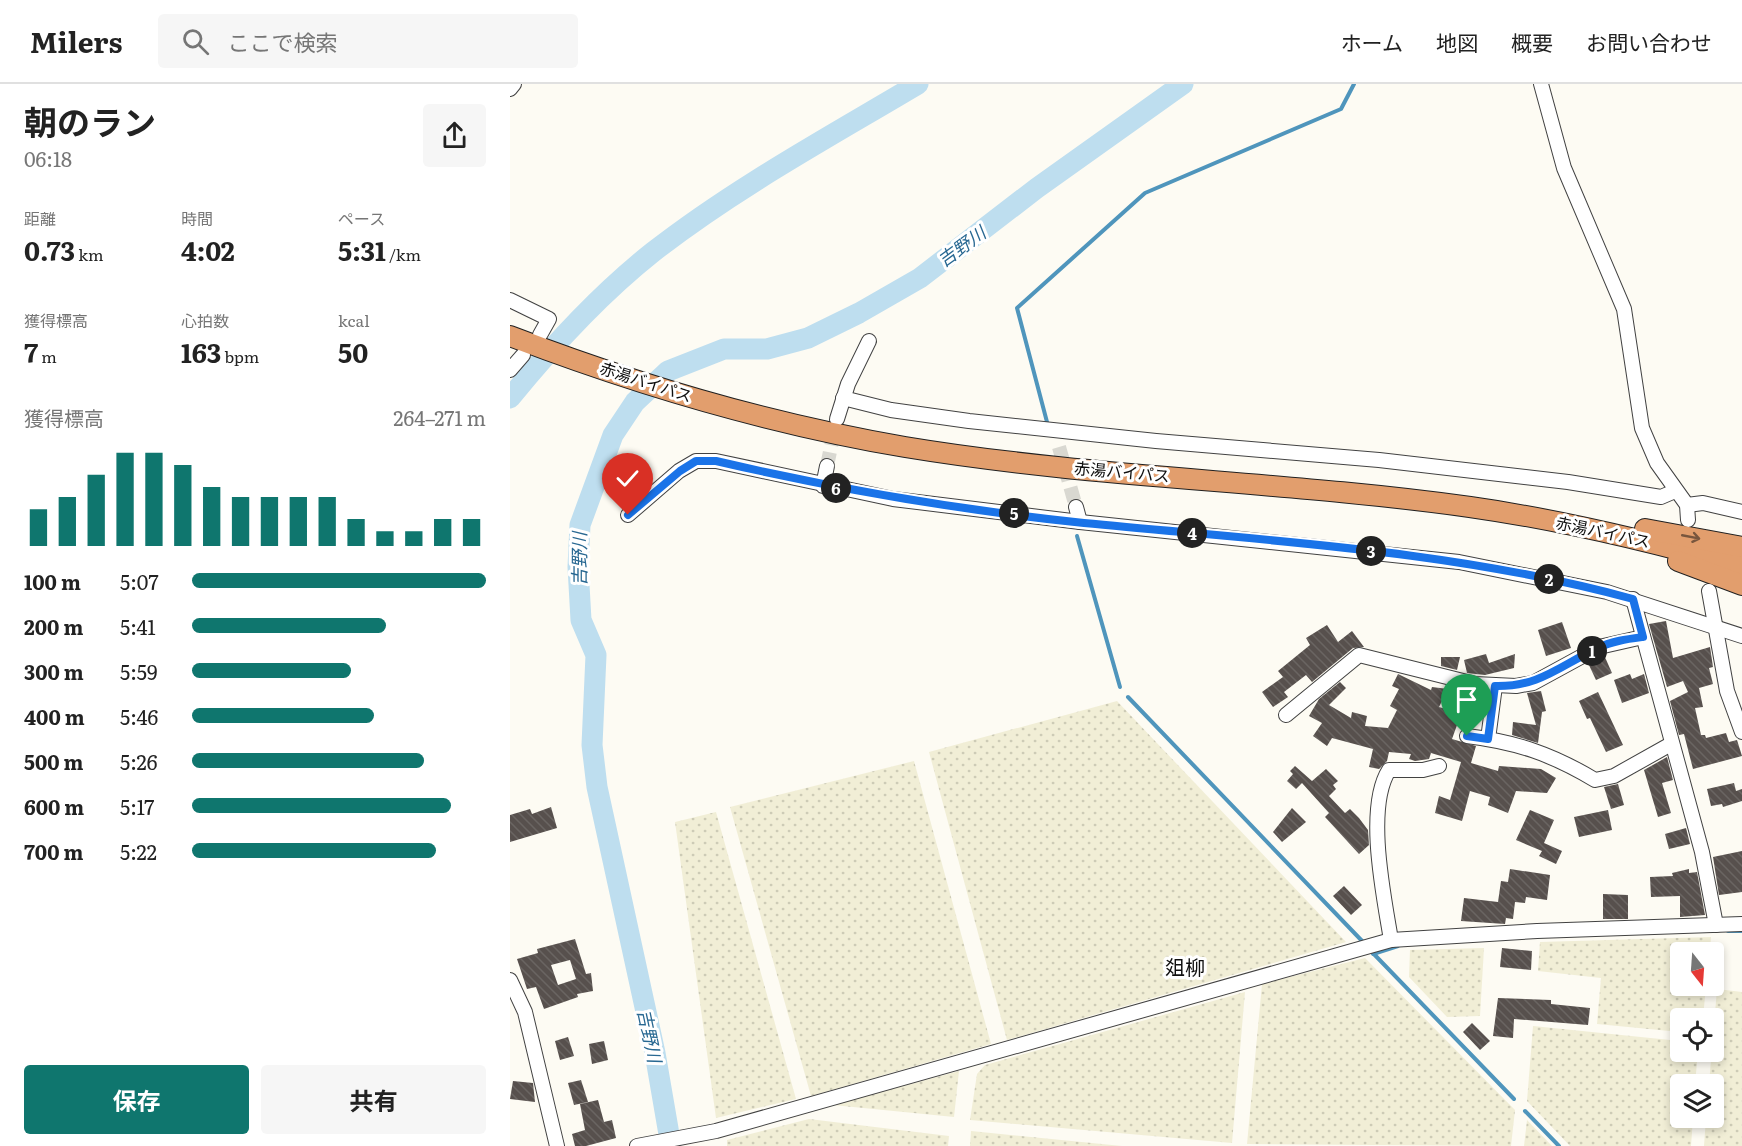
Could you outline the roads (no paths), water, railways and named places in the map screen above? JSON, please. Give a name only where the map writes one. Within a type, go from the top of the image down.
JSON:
[{"type":"highway","name":"赤湯バイパス","points":[[510,336],[746,414],[906,447],[1009,461],[1471,507],[1660,544],[1742,567]]},
{"type":"highway","points":[[1570,525],[1658,530],[1742,547]]},
{"type":"highway","points":[[1570,525],[1742,585]]},
{"type":"street","points":[[510,89],[514,84]]},
{"type":"street","points":[[1541,84],[1564,168],[1624,309],[1642,428],[1657,463],[1687,505],[1688,520]]},
{"type":"street","points":[[510,300],[549,319],[533,345],[510,369]]},
{"type":"street","points":[[837,419],[843,398],[869,341]]},
{"type":"street","points":[[843,398],[891,410],[1057,432],[1379,460],[1568,482],[1661,497],[1675,491]]},
{"type":"street","points":[[1057,432],[1059,447]]},
{"type":"street","points":[[628,515],[680,471],[696,461],[716,461],[823,486],[893,499],[1080,522],[1437,558],[1547,579],[1633,599],[1742,636]]},
{"type":"street","points":[[823,486],[827,466]]},
{"type":"street","points":[[1687,505],[1702,503],[1742,512]]},
{"type":"street","points":[[1076,507],[1080,522]]},
{"type":"street","points":[[1709,591],[1727,691],[1742,732]]},
{"type":"street","points":[[1633,599],[1702,852],[1716,925]]},
{"type":"street","points":[[1286,715],[1359,655],[1475,684],[1516,686],[1533,682],[1599,647],[1643,637]]},
{"type":"street","points":[[1488,739],[1495,686]]},
{"type":"street","points":[[1467,736],[1547,754],[1595,780],[1614,776],[1671,744]]},
{"type":"street","points":[[1385,941],[1377,827],[1383,780],[1389,770],[1423,770],[1439,766]]},
{"type":"street","points":[[637,1146],[716,1131],[1385,941],[1742,924]]},
{"type":"street","points":[[510,980],[525,1012],[557,1146]]},
{"type":"waterway","points":[[510,398],[578,321],[614,285],[653,252],[749,185],[918,84]]},
{"type":"waterway","name":"吉野川","points":[[671,1146],[655,1053],[597,787],[592,745],[596,655],[581,620],[578,567],[580,525],[613,435],[635,402],[668,371],[724,349],[767,349],[808,338],[859,313],[920,278],[1037,188],[1183,84]]},
{"type":"waterway","points":[[1047,422],[1017,308],[1145,193],[1341,109],[1354,84]]},
{"type":"waterway","points":[[510,386],[518,389]]},
{"type":"waterway","points":[[1077,536],[1120,687]]},
{"type":"waterway","points":[[1128,697],[1364,943]]},
{"type":"waterway","points":[[1728,931],[1742,931]]},
{"type":"waterway","points":[[1373,954],[1398,946]]},
{"type":"waterway","points":[[1369,949],[1514,1099]]},
{"type":"waterway","points":[[1525,1111],[1559,1146]]},
{"type":"tunnel","points":[[827,466],[835,427]]},
{"type":"tunnel","points":[[1059,447],[1076,507]]},
{"type":"district","name":"爼柳","points":[[1185,968]]}]
